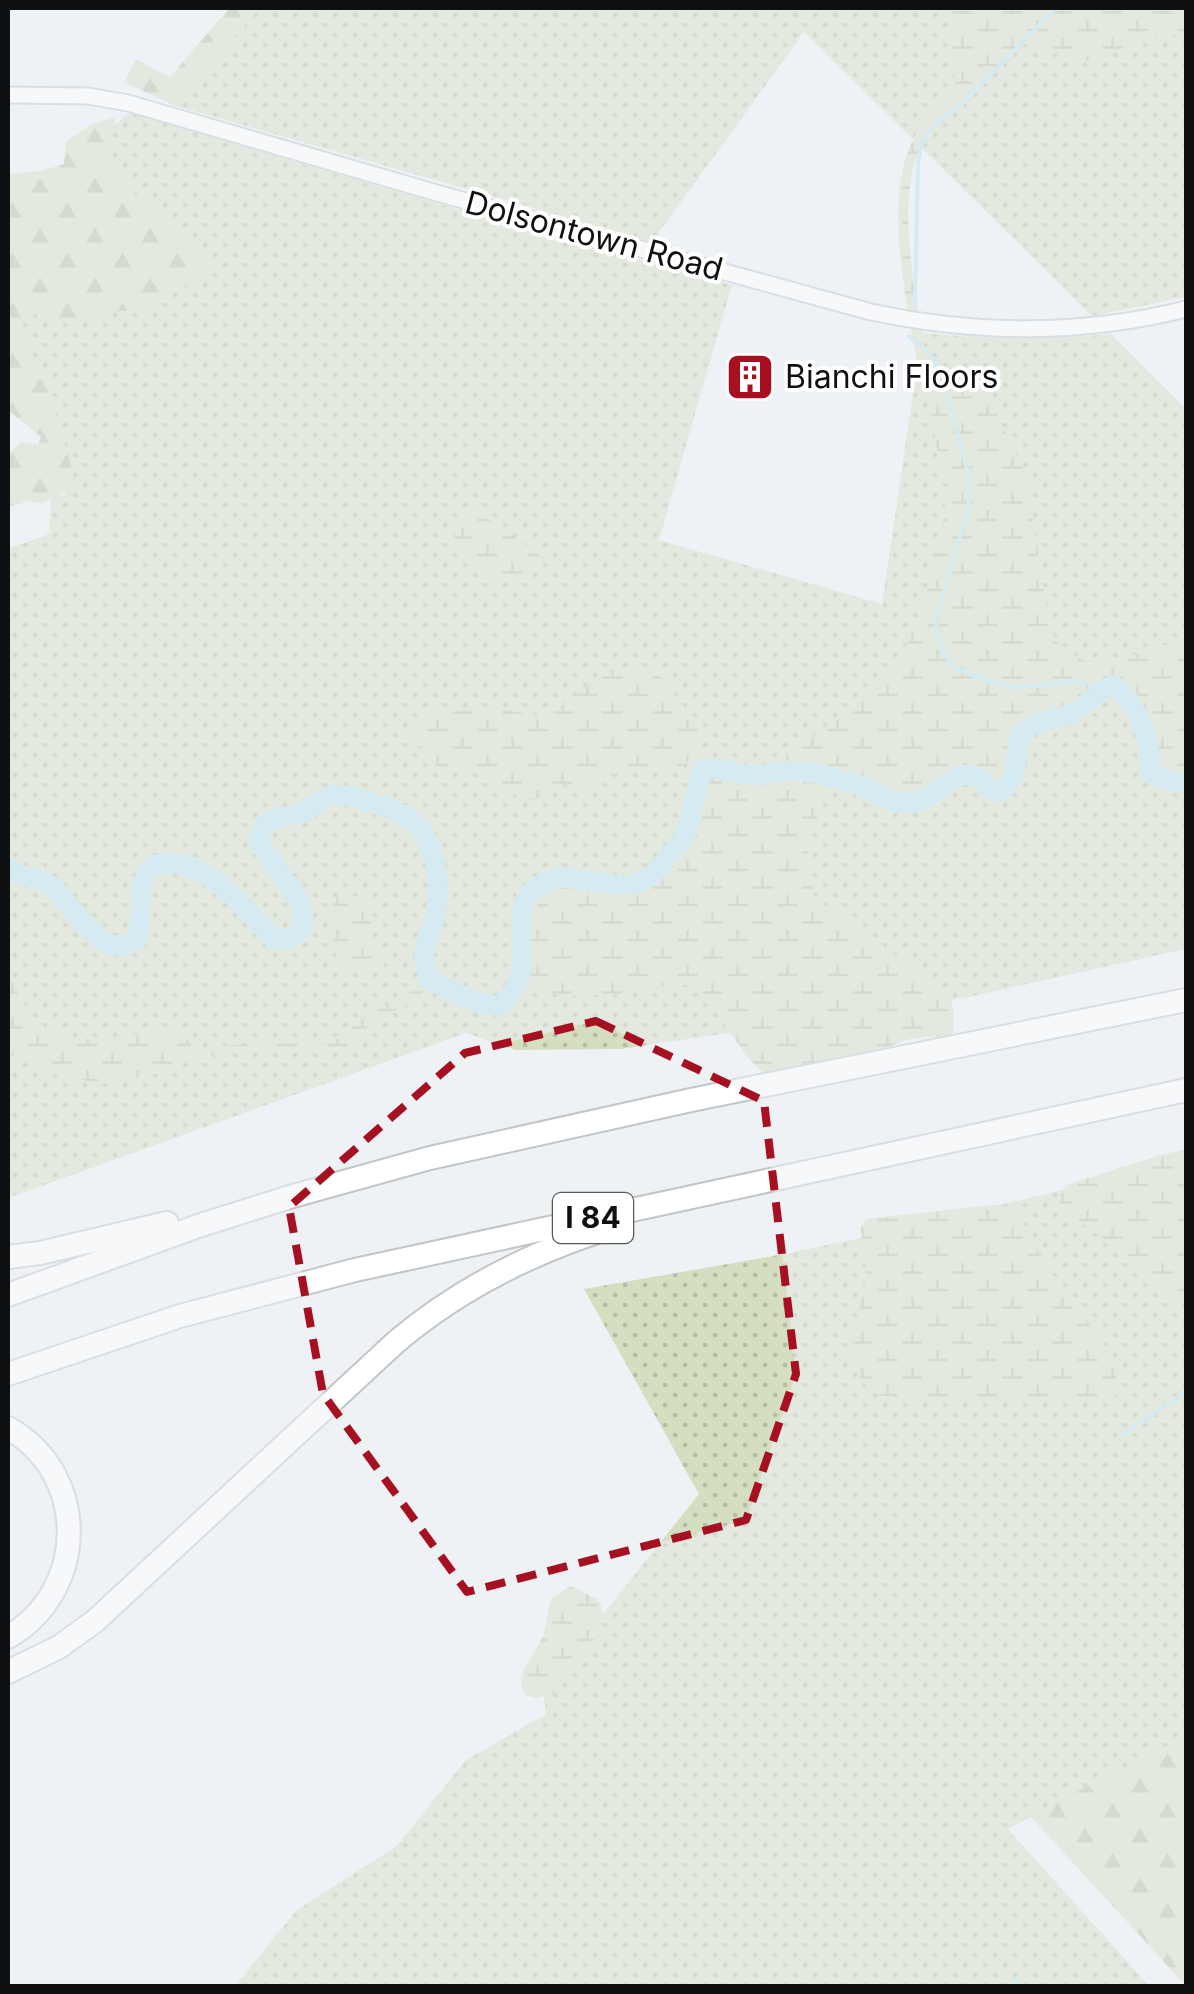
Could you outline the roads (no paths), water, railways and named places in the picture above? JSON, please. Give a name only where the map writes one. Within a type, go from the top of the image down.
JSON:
[{"type":"highway","points":[[8,1295],[201,1225],[430,1158],[1186,1000]]},
{"type":"highway","name":"I 84","points":[[8,1374],[180,1316],[274,1290],[1186,1090]]},
{"type":"highway","points":[[8,1672],[46,1654],[95,1621],[396,1342],[452,1298],[518,1262],[567,1242],[730,1198],[777,1178]]},
{"type":"highway","points":[[8,1258],[321,1188]]},
{"type":"highway","points":[[8,1428],[40,1454],[52,1470],[66,1505],[69,1536],[64,1568],[50,1596],[30,1621],[8,1638]]},
{"type":"street","name":"Dolsontown Road","points":[[8,95],[88,96],[128,102],[516,215],[910,321],[1052,328],[1114,324],[1186,309]]},
{"type":"waterway","points":[[915,306],[918,162],[922,143],[935,124],[962,104],[1056,8]]},
{"type":"waterway","points":[[909,336],[930,354],[941,371],[967,469],[969,507],[936,620],[940,646],[953,668],[1008,687],[1074,681],[1105,688]]},
{"type":"waterway","points":[[8,867],[51,886],[89,930],[112,945],[125,945],[138,938],[143,882],[152,867],[166,863],[198,870],[212,879],[274,939],[283,939],[295,935],[304,925],[300,902],[258,841],[262,830],[269,822],[301,812],[330,796],[360,799],[397,812],[416,824],[432,852],[437,898],[424,952],[429,980],[475,1001],[503,1005],[520,977],[521,921],[528,896],[541,884],[555,879],[613,885],[652,875],[684,837],[703,769],[757,775],[780,771],[814,774],[907,803],[928,797],[959,776],[982,779],[995,792],[1012,779],[1020,739],[1028,728],[1074,712],[1114,685],[1142,723],[1149,746],[1150,770],[1157,778],[1186,784]]},
{"type":"waterway","points":[[1123,1434],[1186,1392]]},
{"type":"waterway","points":[[1014,1986],[1019,1979]]},
{"type":"place","name":"Bianchi Floors","points":[[750,377]]}]
